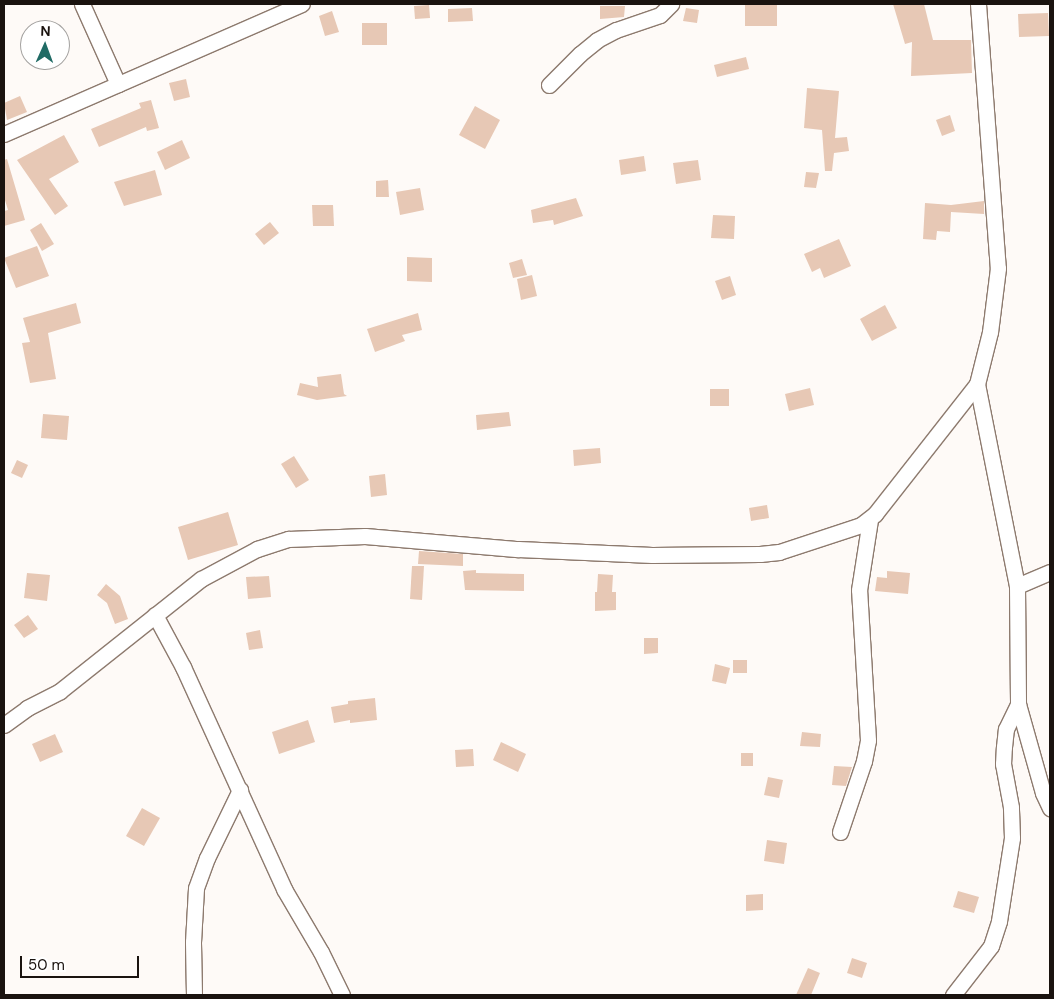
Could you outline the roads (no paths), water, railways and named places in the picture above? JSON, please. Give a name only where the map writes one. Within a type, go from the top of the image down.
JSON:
[{"type":"street","points":[[82,4],[118,84]]},
{"type":"street","points":[[4,134],[302,4]]},
{"type":"street","points":[[549,85],[597,40],[616,30],[660,15],[671,4]]},
{"type":"street","points":[[840,832],[859,777],[868,740],[859,590],[870,520],[977,384],[990,332],[998,268],[978,4]]},
{"type":"street","points":[[977,384],[1017,586],[1018,704],[1043,793],[1050,808]]},
{"type":"street","points":[[7,720],[60,691],[201,580],[257,549],[288,539],[365,536],[518,550],[652,555],[760,554],[778,552],[870,520]]},
{"type":"street","points":[[1017,586],[1050,572]]},
{"type":"street","points":[[155,615],[183,667],[284,889],[321,952],[342,995]]},
{"type":"street","points":[[953,995],[991,946],[1000,920],[1012,838],[1011,806],[1003,764],[1004,747],[1006,729],[1018,704]]},
{"type":"street","points":[[194,995],[193,942],[196,888],[207,858],[240,790]]}]
